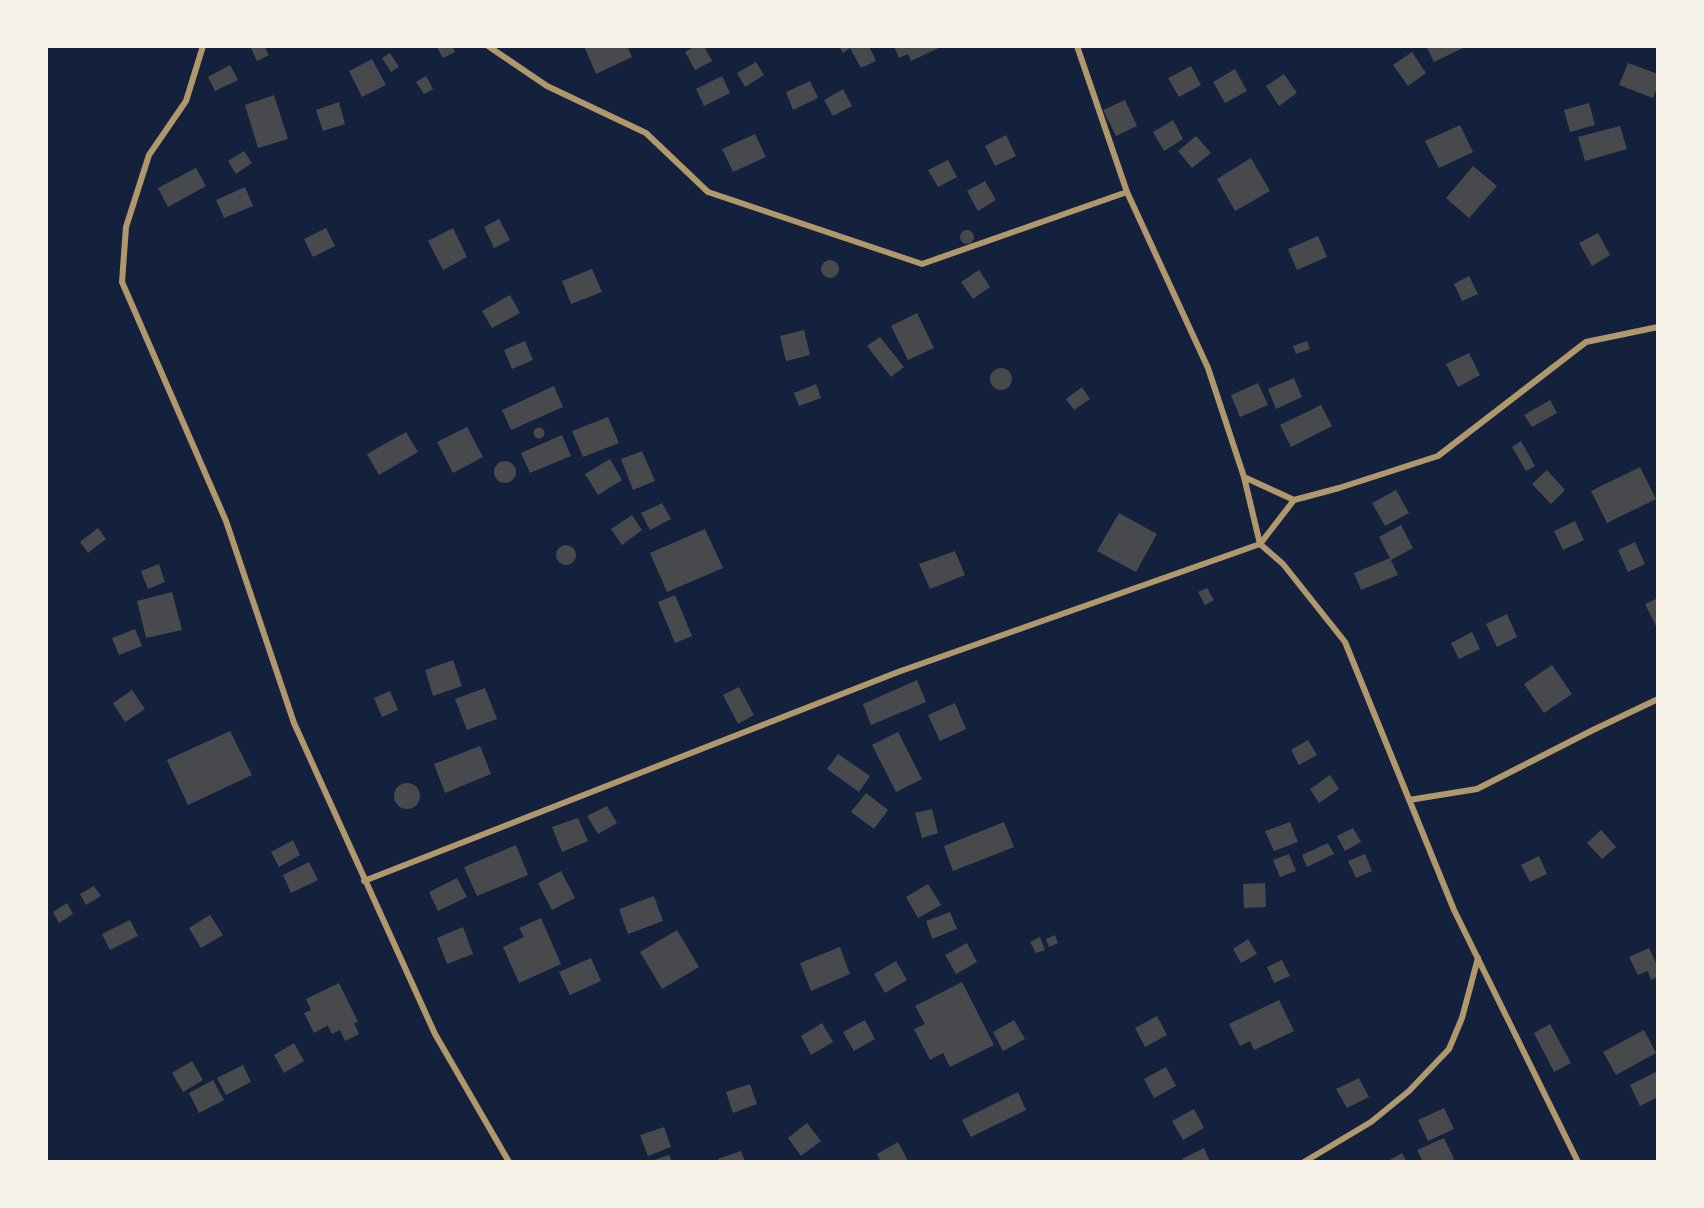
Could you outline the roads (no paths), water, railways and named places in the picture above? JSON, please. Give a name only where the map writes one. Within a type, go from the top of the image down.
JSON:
[{"type":"street","points":[[203,46],[186,101],[149,155],[126,227],[122,282],[226,521],[294,723],[435,1035],[509,1161]]},
{"type":"street","points":[[488,46],[546,86],[646,133],[708,192],[922,264],[1127,192]]},
{"type":"street","points":[[1077,46],[1127,192],[1208,368],[1244,477],[1260,544],[1283,564],[1345,642],[1454,910],[1578,1161]]},
{"type":"street","points":[[364,881],[898,672],[1260,544],[1293,500],[1339,488],[1438,456],[1586,342],[1658,327]]},
{"type":"street","points":[[1244,477],[1293,500]]},
{"type":"street","points":[[1409,800],[1477,789],[1658,699]]},
{"type":"street","points":[[1304,1161],[1371,1122],[1409,1091],[1449,1049],[1462,1018],[1478,958]]}]
